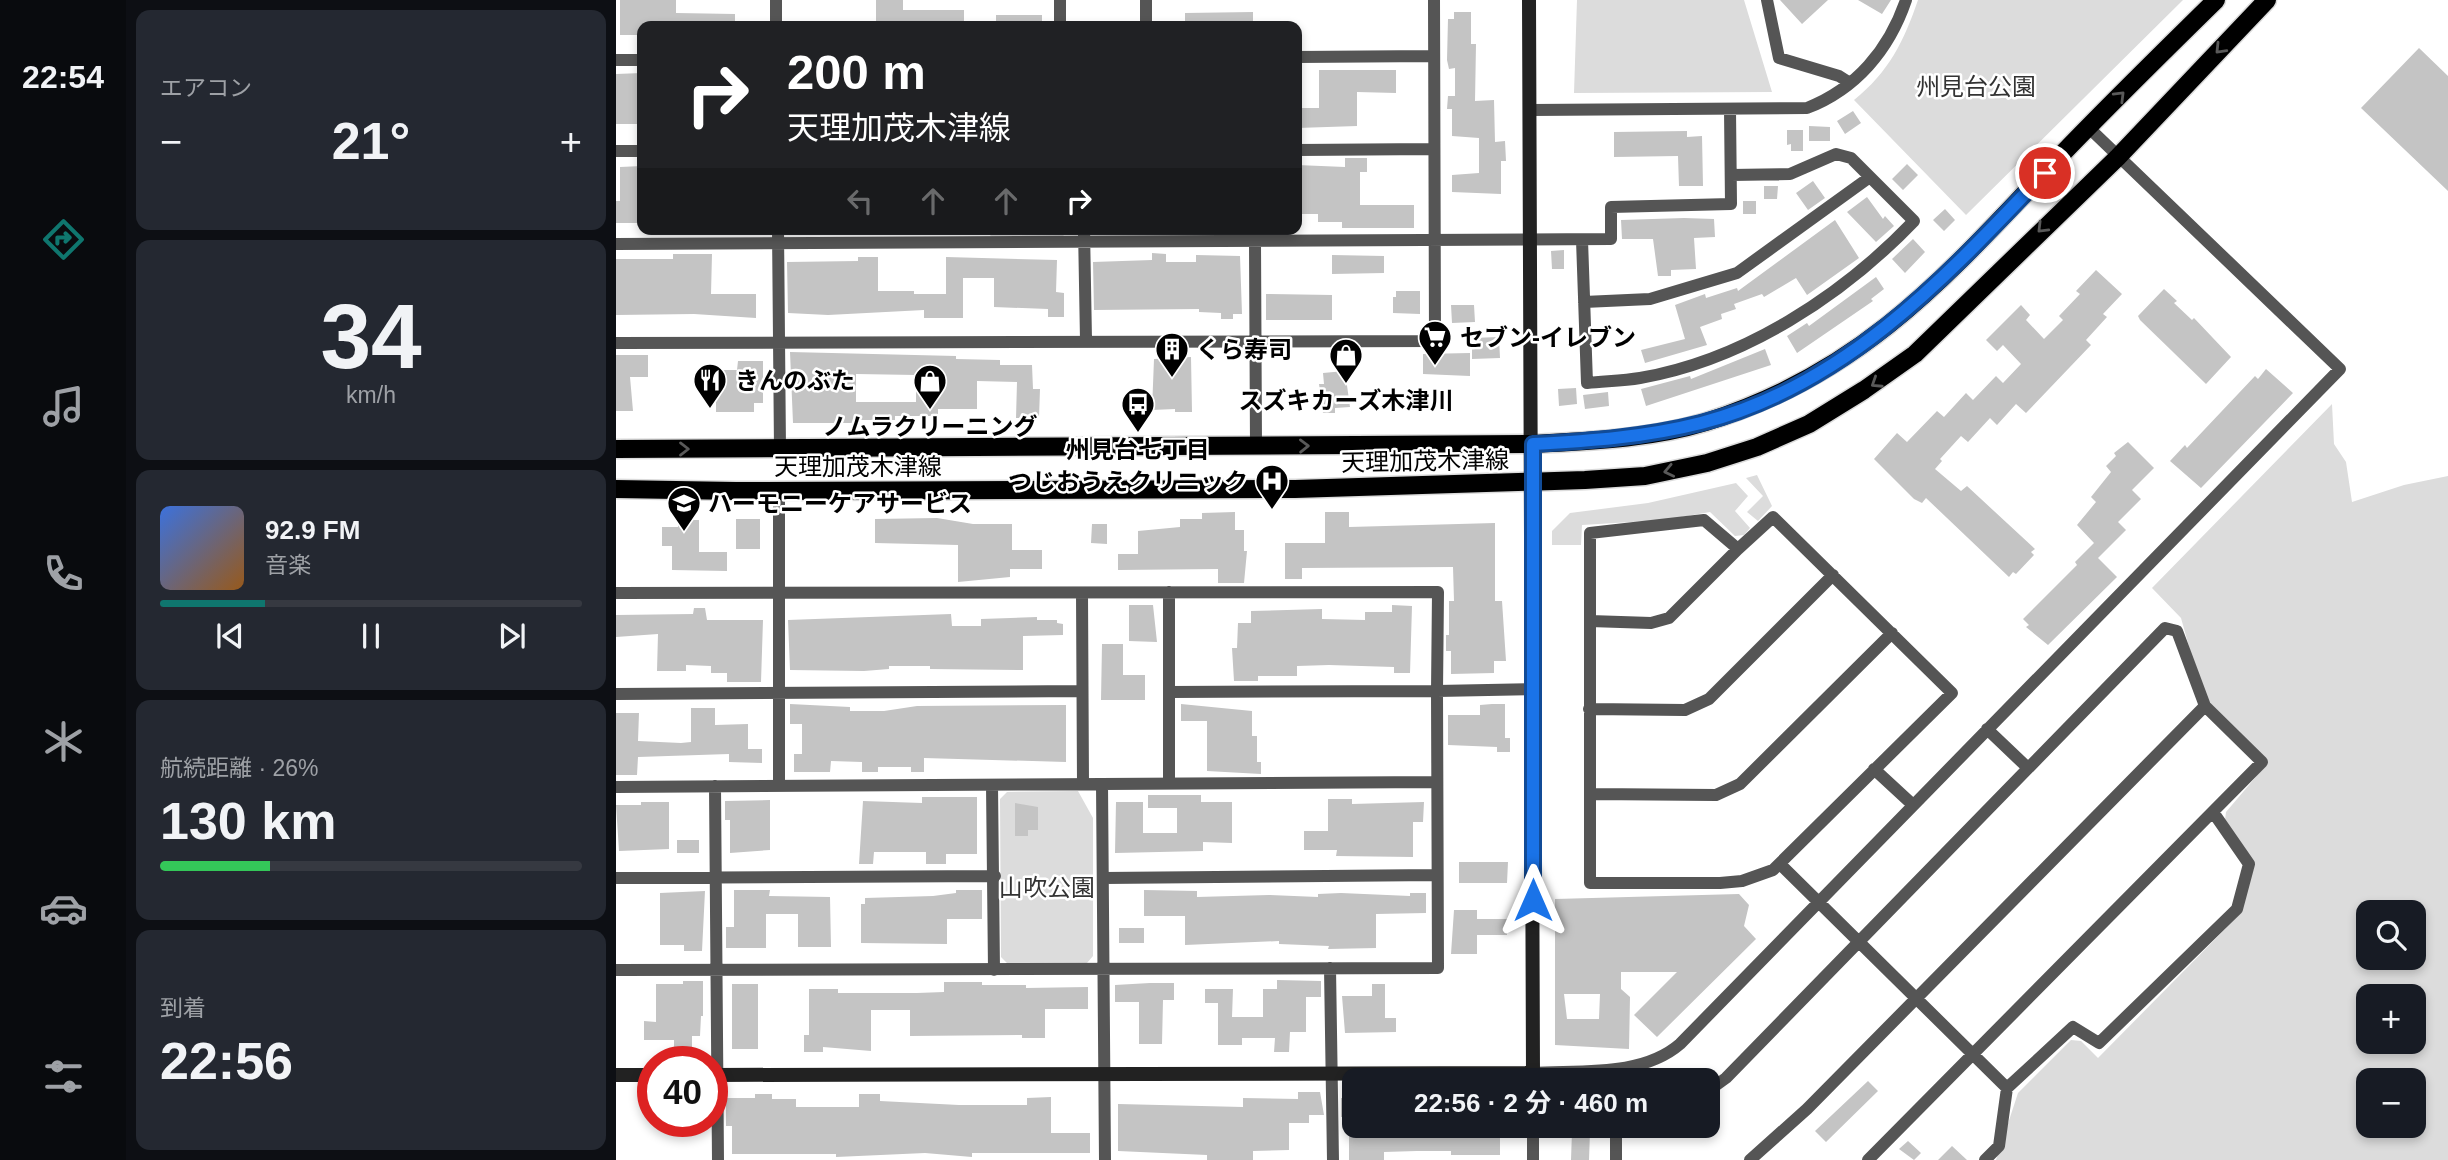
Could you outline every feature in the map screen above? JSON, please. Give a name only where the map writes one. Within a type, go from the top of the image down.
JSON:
[{"type":"main road","name":"天理加茂木津線","points":[[616,449],[1533,444],[1650,434],[1704,422],[1773,397],[1819,374],[1880,334],[1916,304],[2216,0]]},
{"type":"main road","name":"天理加茂木津線","points":[[616,489],[1295,489],[1532,483],[1645,476],[1707,463],[1757,447],[1809,424],[1882,379],[1915,354],[2118,157],[2267,0]]},
{"type":"street","points":[[776,0],[776,21]]},
{"type":"street","points":[[1060,0],[1060,21]]},
{"type":"street","points":[[1146,0],[1146,21]]},
{"type":"street","points":[[616,343],[1435,341],[1434,0]]},
{"type":"street","points":[[1530,0],[1533,1068]]},
{"type":"street","points":[[1766,0],[1779,58],[1839,76],[1850,83]]},
{"type":"street","points":[[1531,110],[1807,108],[1832,98],[1882,53],[1906,0]]},
{"type":"street","points":[[1302,57],[1434,56]]},
{"type":"street","points":[[616,60],[637,60]]},
{"type":"street","points":[[616,244],[778,244],[977,236],[1084,236],[1255,242],[1611,239],[1611,207],[1731,204],[1730,110]]},
{"type":"street","points":[[1613,1068],[1665,1054],[1680,1044],[2340,369],[2088,127]]},
{"type":"street","points":[[1302,150],[1434,149]]},
{"type":"street","points":[[616,151],[637,151]]},
{"type":"street","points":[[1582,240],[1587,383],[1641,378],[1737,348],[1784,323],[1836,290],[1881,255],[1914,220],[1852,158],[1836,154],[1790,174],[1731,174]]},
{"type":"street","points":[[1584,302],[1650,299],[1737,273],[1870,177]]},
{"type":"street","points":[[778,235],[780,449]]},
{"type":"street","points":[[1084,236],[1086,340]]},
{"type":"street","points":[[1255,242],[1256,446]]},
{"type":"street","points":[[779,489],[779,786]]},
{"type":"street","points":[[1590,621],[1651,623],[1669,618],[1773,516],[1952,693],[1773,870],[1742,881],[1720,883],[1590,883],[1589,709],[1590,534],[1704,520],[1738,549]]},
{"type":"street","points":[[1589,709],[1685,710],[1709,699],[1833,575]]},
{"type":"street","points":[[1169,592],[1169,783]]},
{"type":"street","points":[[616,593],[1438,592],[1438,968],[616,970]]},
{"type":"street","points":[[1082,593],[1083,785]]},
{"type":"street","points":[[1720,1082],[2165,628],[2177,631],[2205,706],[2262,762],[1868,1160]]},
{"type":"street","points":[[1590,794],[1716,795],[1727,792],[1740,784],[1892,633]]},
{"type":"street","points":[[1170,692],[1533,689]]},
{"type":"street","points":[[616,694],[1082,691]]},
{"type":"street","points":[[1750,1160],[1797,1118],[2205,706]]},
{"type":"street","points":[[1987,729],[2028,768]]},
{"type":"street","points":[[1874,769],[1913,805]]},
{"type":"street","points":[[616,787],[1437,782]]},
{"type":"street","points":[[1102,784],[1105,1160]]},
{"type":"street","points":[[992,785],[994,970]]},
{"type":"street","points":[[715,786],[718,971],[716,1046]]},
{"type":"street","points":[[1985,1160],[1999,1146],[2007,1088],[2073,1027],[2099,1043],[2237,909],[2249,864],[2213,812]]},
{"type":"street","points":[[1780,864],[2007,1088]]},
{"type":"street","points":[[1104,878],[1437,875]]},
{"type":"street","points":[[616,878],[995,876]]},
{"type":"street","points":[[1330,968],[1333,1160]]},
{"type":"street","points":[[728,1075],[1342,1073]]},
{"type":"street","points":[[616,1075],[637,1075]]},
{"type":"street","points":[[717,1137],[718,1160]]},
{"type":"street","points":[[1533,1138],[1533,1160]]},
{"type":"street","points":[[1616,1138],[1616,1160]]},
{"type":"green space","points":[[1577,0],[1744,0],[1772,92],[1574,93]]},
{"type":"green space","name":"州見台公園","points":[[1918,0],[2183,0],[1966,215],[1854,100],[1877,78],[1894,55]]},
{"type":"green space","points":[[990,235],[1064,235],[1063,236]]},
{"type":"green space","points":[[2332,404],[2334,444],[2346,462],[2352,502],[2404,485],[2448,476],[2448,1160],[1996,1160],[2018,1093],[2071,1040],[2081,1041],[2098,1058],[2240,914],[2254,867],[2225,820],[2226,812],[2266,765],[2203,696],[2181,618],[2152,588]]},
{"type":"green space","points":[[1757,475],[1772,506],[1758,521],[1747,512],[1763,496],[1746,478]]},
{"type":"green space","points":[[1736,483],[1748,496],[1735,511],[1750,528],[1744,535],[1735,536],[1710,512],[1664,520],[1582,525],[1581,545],[1552,545],[1552,531],[1570,513],[1648,503]]},
{"type":"green space","name":"山吹公園","points":[[1078,791],[1093,818],[1093,956],[1087,963],[1007,963],[1001,957],[1000,799],[1007,792]]},
{"type":"building","points":[[620,0],[676,0],[676,13],[735,14],[735,21],[637,21],[637,35],[620,35]]},
{"type":"building","points":[[876,0],[903,0],[903,10],[964,10],[964,21],[876,21]]},
{"type":"building","points":[[1780,0],[1828,0],[1802,24]]},
{"type":"building","points":[[1858,0],[1891,0],[1882,14]]},
{"type":"building","points":[[1253,12],[1253,21],[1185,21],[1185,13]]},
{"type":"building","points":[[1454,12],[1471,12],[1471,44],[1476,44],[1475,101],[1494,100],[1495,142],[1505,141],[1506,161],[1501,161],[1501,194],[1452,192],[1452,175],[1479,173],[1479,138],[1452,136],[1452,109],[1447,109],[1448,96],[1455,96],[1455,68],[1449,69],[1447,60],[1448,19],[1454,19]]},
{"type":"building","points":[[996,15],[1042,15],[1042,21],[996,21]]},
{"type":"building","points":[[2419,48],[2448,76],[2448,191],[2361,108]]},
{"type":"building","points":[[1319,70],[1396,70],[1396,93],[1357,92],[1357,126],[1302,128],[1302,108],[1319,108]]},
{"type":"building","points":[[637,73],[637,124],[616,124],[616,74]]},
{"type":"building","points":[[1853,111],[1861,123],[1845,134],[1837,121]]},
{"type":"building","points":[[1809,126],[1830,127],[1830,141],[1809,141]]},
{"type":"building","points":[[1787,130],[1803,130],[1803,151],[1791,151],[1791,144],[1787,145]]},
{"type":"building","points":[[1687,131],[1687,137],[1702,136],[1703,186],[1679,186],[1678,156],[1614,157],[1614,132]]},
{"type":"building","points":[[1345,158],[1367,158],[1367,172],[1360,172],[1360,205],[1414,205],[1414,228],[1342,228],[1342,222],[1318,222],[1318,214],[1302,214],[1302,165],[1345,167]]},
{"type":"building","points":[[1907,164],[1918,175],[1903,190],[1892,179]]},
{"type":"building","points":[[637,166],[637,223],[616,223],[616,201],[620,201],[620,167]]},
{"type":"building","points":[[1813,181],[1825,198],[1808,210],[1796,193]]},
{"type":"building","points":[[1764,186],[1778,186],[1777,199],[1764,199]]},
{"type":"building","points":[[1867,197],[1883,219],[1885,216],[1894,226],[1876,242],[1847,212]]},
{"type":"building","points":[[1743,201],[1756,201],[1756,214],[1743,214]]},
{"type":"building","points":[[1945,209],[1955,220],[1944,231],[1933,220]]},
{"type":"building","points":[[1714,219],[1715,237],[1694,238],[1696,269],[1671,270],[1671,276],[1658,276],[1653,239],[1622,239],[1621,220]]},
{"type":"building","points":[[1835,220],[1859,258],[1807,295],[1796,278],[1764,297],[1762,294],[1734,304],[1736,309],[1721,314],[1722,319],[1700,327],[1707,345],[1645,363],[1641,350],[1685,339],[1675,305],[1705,294],[1706,298],[1737,288],[1738,291]]},
{"type":"building","points":[[1913,239],[1925,252],[1905,273],[1892,259]]},
{"type":"building","points":[[1564,250],[1564,269],[1552,269],[1551,251]]},
{"type":"building","points":[[1152,253],[1166,254],[1166,262],[1196,262],[1196,255],[1240,256],[1242,314],[1233,314],[1233,319],[1221,319],[1221,313],[1199,312],[1199,309],[1094,310],[1093,262],[1152,260]]},
{"type":"building","points":[[673,254],[712,254],[711,294],[756,294],[756,318],[694,314],[616,315],[616,259],[673,259]]},
{"type":"building","points":[[1332,255],[1384,256],[1384,273],[1332,274]]},
{"type":"building","points":[[858,257],[878,257],[878,291],[914,291],[914,294],[946,294],[946,257],[1057,260],[1056,292],[1064,293],[1064,317],[1048,317],[1048,309],[994,307],[994,278],[963,278],[963,318],[924,318],[924,310],[828,315],[788,313],[787,262],[858,261]]},
{"type":"building","points":[[2096,270],[2122,294],[2103,314],[2107,317],[2086,340],[2091,345],[2026,413],[2016,404],[1997,425],[1990,418],[1968,442],[1961,436],[1940,459],[1942,461],[1935,469],[1961,491],[1967,486],[2035,549],[2031,552],[2034,555],[2016,574],[2013,572],[2009,577],[1926,498],[1922,503],[1914,499],[1874,459],[1897,433],[1907,442],[1937,411],[1944,417],[1966,393],[1973,400],[1996,376],[2003,383],[2021,364],[2003,345],[1997,351],[1986,340],[2021,305],[2030,315],[2026,320],[2044,339],[2063,320],[2059,316],[2080,294],[2076,291]]},
{"type":"building","points":[[1876,277],[1884,289],[1871,299],[1873,301],[1797,353],[1787,336],[1807,323],[1809,326]]},
{"type":"building","points":[[2164,289],[2177,301],[2174,303],[2192,320],[2194,318],[2231,357],[2206,384],[2138,316]]},
{"type":"building","points":[[1396,291],[1420,291],[1420,314],[1393,313],[1393,297],[1396,297]]},
{"type":"building","points":[[1266,294],[1332,295],[1332,320],[1266,320]]},
{"type":"building","points":[[1451,305],[1474,305],[1475,322],[1452,323]]},
{"type":"building","points":[[1499,337],[1500,358],[1472,359],[1472,338]]},
{"type":"building","points":[[1765,349],[1771,365],[1646,406],[1641,389],[1690,376],[1691,379]]},
{"type":"building","points":[[790,352],[956,356],[956,359],[1000,360],[1000,365],[1032,365],[1033,389],[1040,389],[1039,418],[1016,418],[1017,382],[977,381],[977,409],[938,409],[938,416],[895,416],[895,420],[856,420],[856,423],[793,423]],"holes":[[[856,374],[916,375],[916,402],[856,402]]]},
{"type":"building","points":[[1470,353],[1470,376],[1423,374],[1423,354]]},
{"type":"building","points":[[616,355],[648,355],[648,377],[630,377],[633,411],[616,411]]},
{"type":"building","name":"くら寿司","points":[[1191,357],[1192,412],[1175,412],[1175,409],[1152,410],[1154,359]]},
{"type":"building","points":[[738,361],[763,361],[763,403],[754,403],[754,412],[716,412],[716,370],[737,370]]},
{"type":"building","points":[[2266,369],[2293,393],[2201,488],[2170,461],[2185,445],[2187,448],[2255,376],[2258,379]]},
{"type":"building","points":[[1345,371],[1350,407],[1335,408],[1335,413],[1323,413],[1319,384],[1324,384],[1323,373]]},
{"type":"building","points":[[1576,388],[1577,404],[1559,406],[1558,389]]},
{"type":"building","points":[[1608,392],[1609,406],[1585,409],[1583,395]]},
{"type":"building","points":[[2128,442],[2154,468],[2132,490],[2141,499],[2118,522],[2126,530],[2098,558],[2117,577],[2048,645],[2026,627],[2029,625],[2023,619],[2077,565],[2075,562],[2094,543],[2077,525],[2096,502],[2091,497],[2111,472],[2106,466],[2116,456],[2114,453]]},
{"type":"building","points":[[1235,512],[1235,530],[1244,530],[1244,551],[1247,551],[1244,583],[1218,583],[1218,569],[1118,570],[1118,554],[1138,554],[1138,531],[1180,527],[1180,519],[1202,519],[1202,513]]},
{"type":"building","points":[[1325,512],[1349,512],[1349,527],[1495,523],[1495,601],[1502,601],[1506,661],[1494,661],[1494,673],[1451,674],[1451,651],[1446,651],[1446,635],[1449,635],[1449,601],[1454,601],[1453,567],[1302,568],[1302,579],[1285,579],[1285,543],[1325,543]]},
{"type":"building","points":[[937,518],[973,524],[1012,524],[1012,550],[1042,550],[1042,569],[1010,569],[1010,577],[958,582],[958,545],[875,543],[875,519]]},
{"type":"building","points":[[736,519],[760,519],[760,549],[736,549]]},
{"type":"building","points":[[678,520],[699,520],[699,552],[727,552],[727,571],[672,570],[672,546],[662,546],[662,527],[678,527]]},
{"type":"building","points":[[1092,524],[1107,524],[1107,544],[1091,543]]},
{"type":"building","points":[[1129,605],[1153,605],[1157,642],[1129,641]]},
{"type":"building","points":[[1392,605],[1412,606],[1410,673],[1394,673],[1394,667],[1297,666],[1297,676],[1258,676],[1258,681],[1234,681],[1232,648],[1237,648],[1238,623],[1251,623],[1251,611],[1322,609],[1322,619],[1365,620],[1365,612],[1392,612]]},
{"type":"building","points":[[694,608],[705,608],[707,620],[763,620],[761,682],[727,682],[727,673],[711,673],[711,666],[686,665],[686,671],[657,671],[658,634],[616,637],[616,615],[693,614]]},
{"type":"building","points":[[951,614],[952,626],[981,626],[981,619],[1037,617],[1037,620],[1057,620],[1057,623],[1063,624],[1063,635],[1023,636],[1023,670],[889,666],[889,669],[864,671],[790,670],[788,620]]},
{"type":"building","points":[[1102,644],[1123,644],[1123,675],[1145,675],[1145,700],[1101,700]]},
{"type":"building","points":[[790,704],[850,707],[850,711],[884,711],[917,706],[1066,705],[1066,762],[924,758],[924,772],[911,772],[911,767],[878,767],[878,772],[862,772],[862,762],[831,761],[830,772],[794,772],[794,754],[802,754],[802,724],[790,724]]},
{"type":"building","points":[[1181,704],[1252,711],[1252,736],[1257,736],[1257,762],[1261,762],[1261,774],[1207,771],[1207,721],[1181,721]]},
{"type":"building","points":[[1505,704],[1505,738],[1510,738],[1510,752],[1497,752],[1497,747],[1448,745],[1448,715],[1480,715],[1480,705]]},
{"type":"building","points":[[691,708],[715,708],[715,725],[748,724],[748,749],[762,749],[762,763],[729,762],[729,754],[638,757],[637,775],[616,775],[616,713],[639,713],[638,741],[681,743],[691,742]]},
{"type":"building","points":[[1148,795],[1201,795],[1201,802],[1232,802],[1232,843],[1203,842],[1203,851],[1115,853],[1116,802],[1143,802],[1143,833],[1177,833],[1177,808],[1148,808]]},
{"type":"building","points":[[922,797],[977,797],[977,854],[946,854],[946,864],[926,864],[926,852],[874,852],[873,864],[859,864],[863,801],[922,803]]},
{"type":"building","points":[[1328,799],[1352,799],[1352,804],[1424,802],[1423,822],[1413,822],[1413,857],[1336,856],[1337,850],[1304,850],[1304,831],[1328,831]]},
{"type":"building","points":[[770,800],[770,850],[730,853],[730,820],[725,820],[725,801]]},
{"type":"building","points":[[641,802],[669,802],[669,849],[619,851],[616,805],[641,805]]},
{"type":"building","points":[[1015,803],[1038,807],[1038,830],[1028,830],[1028,836],[1015,836]]},
{"type":"building","points":[[677,840],[699,840],[699,853],[677,853]]},
{"type":"building","points":[[1459,862],[1508,862],[1507,883],[1459,883]]},
{"type":"building","points":[[734,890],[770,890],[769,896],[830,897],[831,947],[798,947],[798,914],[766,914],[766,948],[726,948],[726,927],[734,927]]},
{"type":"building","points":[[956,890],[982,890],[982,919],[947,919],[947,944],[861,943],[861,904],[865,904],[865,898],[933,896],[956,893]]},
{"type":"building","points":[[1144,890],[1197,891],[1197,897],[1318,897],[1318,894],[1341,893],[1410,896],[1410,893],[1426,893],[1426,913],[1376,914],[1376,948],[1328,949],[1329,946],[1279,944],[1279,941],[1185,945],[1185,916],[1144,916]]},
{"type":"building","points":[[705,891],[702,951],[684,951],[684,945],[660,945],[660,893]]},
{"type":"building","points":[[1739,894],[1749,905],[1744,926],[1756,939],[1657,1037],[1634,1015],[1677,972],[1621,972],[1621,989],[1630,997],[1629,1049],[1555,1045],[1555,899]],"holes":[[[1564,994],[1600,994],[1599,1019],[1567,1019]]]},
{"type":"building","points":[[1454,910],[1477,910],[1477,919],[1507,919],[1507,935],[1477,935],[1477,954],[1451,954]]},
{"type":"building","points":[[1119,928],[1144,928],[1144,943],[1119,943]]},
{"type":"building","points":[[1277,980],[1321,981],[1321,997],[1306,997],[1306,1032],[1290,1032],[1289,1052],[1274,1052],[1275,1038],[1242,1038],[1242,1045],[1218,1045],[1218,1003],[1205,1003],[1205,989],[1233,989],[1232,1017],[1263,1017],[1263,989],[1277,989]]},
{"type":"building","points":[[683,981],[703,981],[700,1036],[692,1036],[692,1046],[674,1046],[674,1040],[644,1040],[644,1021],[656,1022],[656,984],[683,984]]},
{"type":"building","points":[[944,982],[1026,985],[1026,988],[1088,987],[1088,1009],[1045,1009],[1045,1038],[1022,1038],[1022,1035],[910,1036],[910,1010],[871,1010],[871,1051],[823,1047],[823,1052],[804,1052],[804,1035],[809,1035],[809,989],[838,989],[838,993],[944,992]]},
{"type":"building","points":[[1174,983],[1174,1000],[1163,1000],[1162,1044],[1139,1044],[1139,1002],[1115,1002],[1115,985]]},
{"type":"building","points":[[732,984],[758,984],[758,1049],[732,1049]]},
{"type":"building","points":[[1372,984],[1385,984],[1385,1018],[1396,1018],[1396,1032],[1345,1033],[1342,996],[1372,996]]},
{"type":"building","points":[[1868,1081],[1878,1091],[1826,1142],[1815,1131]]},
{"type":"building","points":[[1298,1092],[1320,1092],[1324,1115],[1309,1115],[1309,1123],[1289,1123],[1289,1150],[1253,1151],[1253,1160],[1207,1160],[1207,1155],[1118,1151],[1118,1104],[1243,1107],[1243,1098],[1298,1099]]},
{"type":"building","points":[[755,1094],[772,1094],[772,1099],[796,1099],[796,1107],[859,1107],[859,1094],[880,1094],[880,1101],[959,1105],[1027,1105],[1027,1098],[1051,1097],[1051,1133],[1090,1133],[1090,1153],[972,1153],[972,1157],[925,1153],[836,1157],[836,1154],[732,1154],[728,1098],[755,1098]]},
{"type":"building","points":[[1349,1138],[1500,1138],[1500,1155],[1451,1155],[1451,1151],[1384,1152],[1384,1160],[1349,1160]]},
{"type":"building","points":[[1572,1138],[1590,1138],[1589,1160],[1571,1160]]},
{"type":"building","points":[[1908,1141],[1921,1153],[1914,1160],[1899,1149]]},
{"type":"building","points":[[1952,1146],[1967,1160],[1938,1160]]},
{"type":"place","name":"セブン-イレブン","points":[[1435,367]]},
{"type":"place","name":"くら寿司","points":[[1172,379]]},
{"type":"place","name":"スズキカーズ木津川","points":[[1346,385]]},
{"type":"place","name":"きんのぶた","points":[[710,410]]},
{"type":"place","name":"ノムラクリーニング","points":[[930,411]]},
{"type":"place","name":"州見台七丁目","points":[[1138,434]]},
{"type":"place","name":"つじおうえクリニック","points":[[1272,511]]},
{"type":"place","name":"ハーモニーケアサービス","points":[[684,533]]},
{"type":"route","points":[[1533,900],[1533,444],[1595,441],[1650,434],[1704,422],[1773,397],[1819,374],[1880,334],[1916,304],[2045,173]]}]
